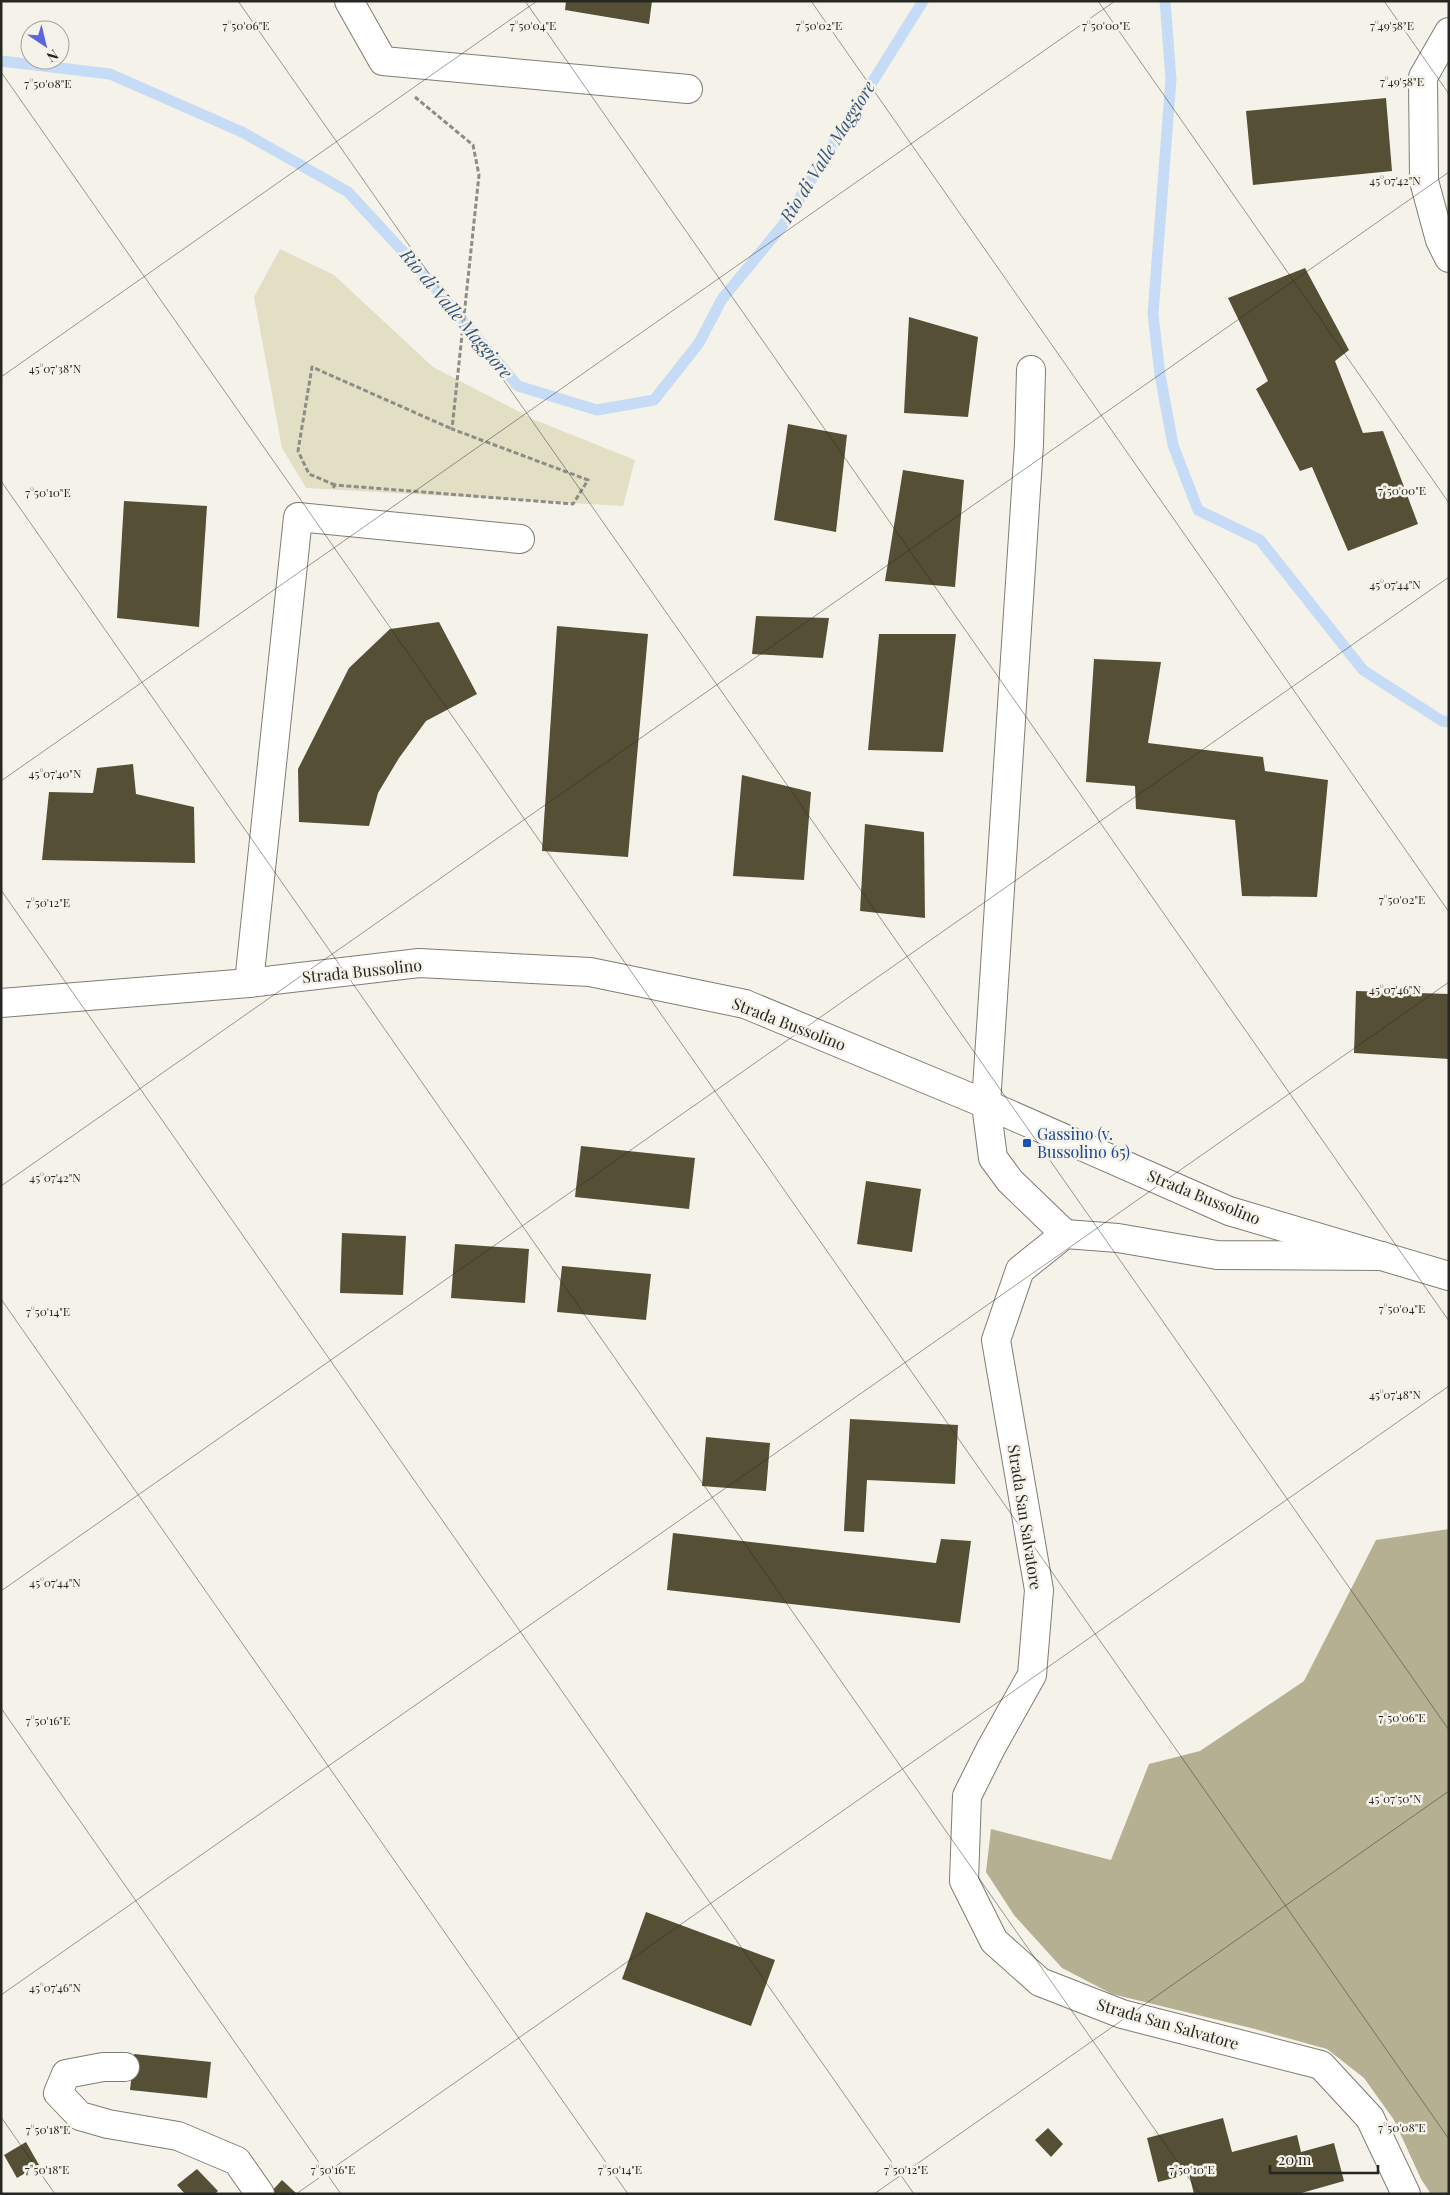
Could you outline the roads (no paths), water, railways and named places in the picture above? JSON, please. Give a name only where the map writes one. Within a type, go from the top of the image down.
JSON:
[{"type":"street","points":[[349,1],[383,61],[688,89]]},
{"type":"street","points":[[1449,32],[1424,77],[1424,181],[1440,240],[1449,258]]},
{"type":"street","points":[[1031,370],[1029,444],[986,1104],[993,1158],[1010,1181],[1064,1234],[1118,1238],[1217,1254],[1382,1256]]},
{"type":"street","points":[[250,984],[298,517],[520,539]]},
{"type":"street","name":"Strada Bussolino","points":[[1,1003],[250,984],[419,963],[590,972],[745,1004],[986,1104],[1229,1211],[1449,1276]]},
{"type":"street","name":"Strada San Salvatore","points":[[1064,1234],[1020,1270],[996,1340],[1039,1590],[1032,1675],[991,1748],[967,1796],[964,1882],[994,1940],[1040,1982],[1122,2014],[1321,2065],[1370,2118],[1406,2194]]},
{"type":"street","points":[[125,2067],[103,2068],[66,2074],[58,2093],[80,2116],[108,2124],[178,2136],[237,2161],[260,2194]]},
{"type":"waterway","name":"Rio di Valle Maggiore","points":[[1,61],[110,74],[242,132],[348,192],[421,271],[518,386],[597,410],[654,400],[699,343],[722,299],[783,225],[923,1]]},
{"type":"waterway","name":"Rio di Valle Maggiore","points":[[1165,1],[1171,79],[1153,314],[1160,375],[1173,445],[1198,510],[1260,540],[1363,670],[1442,721],[1449,722]]},
{"type":"place","name":"Gassino (v. Bussolino 65)","points":[[1027,1143]]}]
